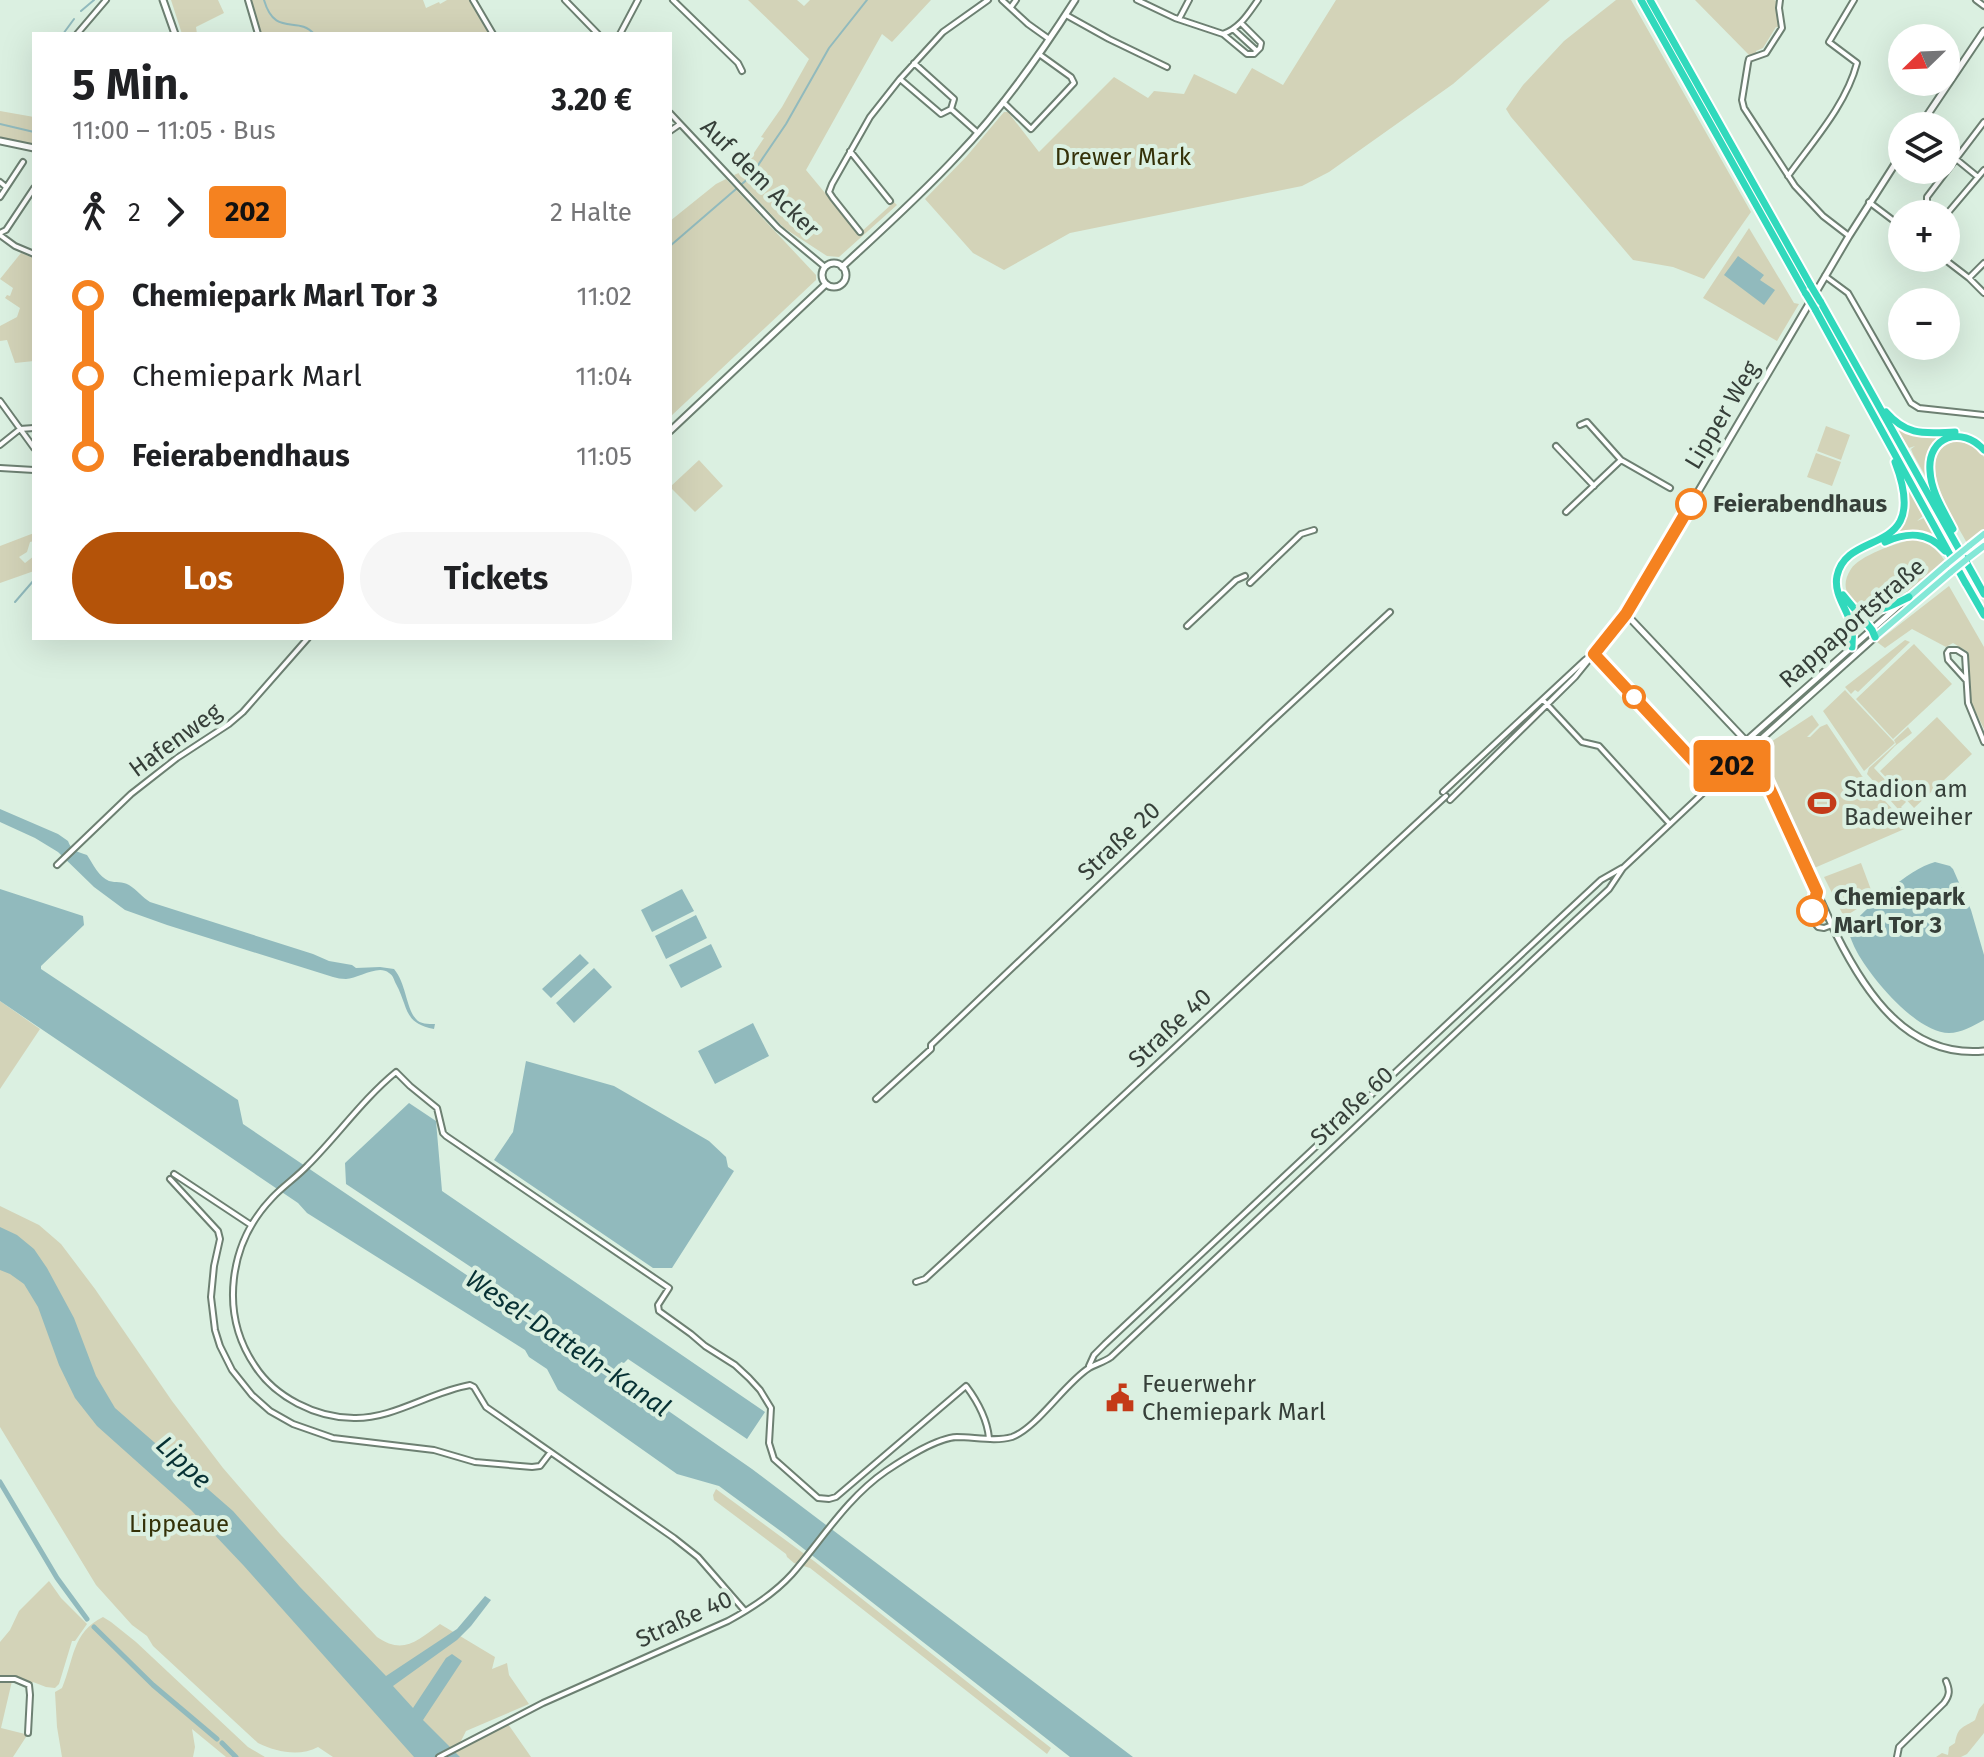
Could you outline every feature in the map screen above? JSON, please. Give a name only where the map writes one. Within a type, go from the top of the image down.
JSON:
[{"type":"highway","points":[[1641,0],[1809,290],[1820,301],[1984,594]]},
{"type":"highway","points":[[1650,0],[1966,584]]},
{"type":"highway","points":[[1865,380],[1888,414],[1901,427],[1923,433],[1968,433],[1984,443]]},
{"type":"highway","points":[[1852,647],[1852,626],[1837,592],[1836,581],[1842,564],[1855,552],[1892,532],[1901,520],[1905,501],[1899,471],[1875,416]]},
{"type":"highway","points":[[1958,547],[1955,533],[1933,489],[1930,457],[1940,442],[1948,437],[1972,439],[1984,450]]},
{"type":"highway","points":[[1872,633],[1845,599],[1840,582],[1844,568],[1858,555],[1903,535],[1920,535],[1935,541],[1949,556],[1984,615]]},
{"type":"highway","points":[[1856,611],[1871,613],[1909,597]]},
{"type":"highway","points":[[1842,602],[1872,633]]},
{"type":"main road","points":[[163,0],[174,32]]},
{"type":"main road","points":[[842,267],[978,133],[1039,54],[1075,0]]},
{"type":"main road","points":[[1929,112],[1984,31]]},
{"type":"main road","points":[[0,141],[32,148]]},
{"type":"main road","name":"Lipper Weg","points":[[1626,614],[1888,174]]},
{"type":"main road","points":[[833,263],[842,267],[846,274],[843,284],[834,288],[826,284],[822,276],[825,267],[833,263]]},
{"type":"main road","points":[[672,429],[826,284]]},
{"type":"main road","name":"Rappaportstraße","points":[[1751,748],[1909,597],[1984,534]]},
{"type":"main road","name":"Rappaportstraße","points":[[1746,741],[1852,647],[1984,546]]},
{"type":"main road","points":[[1626,614],[1751,748],[1815,895],[1861,979],[1902,1026],[1921,1039],[1959,1051],[1984,1051]]},
{"type":"street","points":[[79,32],[106,0]]},
{"type":"street","points":[[248,0],[257,32]]},
{"type":"street","points":[[473,0],[492,32]]},
{"type":"street","points":[[565,0],[596,32]]},
{"type":"street","points":[[621,32],[638,0]]},
{"type":"street","points":[[673,0],[738,63],[742,71]]},
{"type":"street","points":[[860,232],[829,192],[850,151],[870,117],[914,63],[943,32],[988,0]]},
{"type":"street","points":[[1002,0],[1049,39]]},
{"type":"street","points":[[1011,7],[1016,0]]},
{"type":"street","points":[[1137,0],[1223,34],[1247,54],[1254,54],[1261,46],[1260,41],[1241,23]]},
{"type":"street","points":[[1179,19],[1189,0]]},
{"type":"street","points":[[1223,34],[1241,23],[1258,0]]},
{"type":"street","points":[[1780,0],[1782,28],[1766,53],[1749,59],[1742,100],[1749,118],[1788,176],[1809,202],[1849,236]]},
{"type":"street","points":[[1788,176],[1844,97],[1853,77],[1857,63],[1829,42],[1854,0]]},
{"type":"street","points":[[1976,0],[1984,6]]},
{"type":"street","points":[[1066,15],[1167,67]]},
{"type":"street","points":[[1233,29],[1257,51]]},
{"type":"street","points":[[1003,102],[1031,129],[1074,83],[1071,77],[1039,54]]},
{"type":"street","points":[[900,79],[941,114],[951,109],[954,99],[914,63]]},
{"type":"street","points":[[951,109],[978,133]]},
{"type":"street","name":"Auf dem Acker","points":[[672,115],[778,228],[825,267]]},
{"type":"street","points":[[1960,154],[1984,122]]},
{"type":"street","points":[[672,130],[680,124]]},
{"type":"street","points":[[850,151],[890,201]]},
{"type":"street","points":[[0,197],[23,162]]},
{"type":"street","points":[[1960,162],[1978,177]]},
{"type":"street","points":[[1957,200],[1984,170]]},
{"type":"street","points":[[0,182],[6,187]]},
{"type":"street","points":[[32,191],[6,230],[0,234],[15,246],[32,253]]},
{"type":"street","points":[[1869,202],[1888,216]]},
{"type":"street","points":[[1969,278],[1984,263]]},
{"type":"street","points":[[1960,271],[1984,293]]},
{"type":"street","points":[[1825,276],[1848,293],[1911,403],[1919,408],[1984,415]]},
{"type":"street","points":[[0,401],[32,445]]},
{"type":"street","points":[[1580,425],[1587,422],[1621,460],[1670,488]]},
{"type":"street","points":[[0,445],[20,429],[32,428]]},
{"type":"street","points":[[1556,446],[1594,486]]},
{"type":"street","points":[[1566,512],[1621,460]]},
{"type":"street","points":[[0,468],[32,470]]},
{"type":"street","points":[[1250,583],[1301,534],[1314,530]]},
{"type":"street","points":[[1187,626],[1236,580],[1245,576]]},
{"type":"street","name":"Straße 20","points":[[876,1099],[1390,612]]},
{"type":"street","points":[[1446,796],[1543,700],[1573,676],[1626,614]]},
{"type":"street","name":"Hafenweg","points":[[57,865],[131,794],[243,712],[306,640]]},
{"type":"street","points":[[1966,680],[1948,660],[1949,650],[1965,655],[1968,703],[1984,742]]},
{"type":"street","points":[[1594,654],[1712,780]]},
{"type":"street","name":"Straße 40","points":[[916,1282],[925,1279],[1446,796],[1549,705],[1573,676]]},
{"type":"street","points":[[1543,700],[1582,742],[1599,746],[1670,824]]},
{"type":"street","points":[[1712,780],[1746,741]]},
{"type":"street","points":[[1712,780],[1751,748]]},
{"type":"street","name":"Straße 60","points":[[989,1438],[1012,1437],[1030,1425],[1088,1368],[1111,1357],[1609,889],[1623,868],[1691,805],[1712,780]]},
{"type":"street","points":[[1088,1368],[1094,1355],[1153,1298],[1601,880],[1623,868]]},
{"type":"street","points":[[1815,895],[1808,915],[1821,928],[1832,925]]},
{"type":"street","points":[[745,1611],[698,1557],[486,1407],[474,1387],[470,1385],[411,1403],[393,1412],[358,1419],[345,1418],[311,1409],[282,1395],[269,1384],[250,1358],[242,1343],[233,1303],[238,1254],[251,1225],[272,1197],[309,1165],[375,1090],[396,1072],[437,1108],[446,1136],[669,1288],[658,1305],[659,1311],[735,1365],[755,1384],[771,1408],[769,1443],[774,1459],[818,1498],[836,1497],[966,1386],[985,1418],[989,1438]]},
{"type":"street","points":[[174,1174],[251,1225]]},
{"type":"street","points":[[170,1179],[218,1231],[220,1239],[211,1288],[215,1330],[226,1359],[240,1381],[270,1411],[293,1424],[333,1438],[434,1450],[475,1462],[540,1466],[550,1453]]},
{"type":"street","name":"Straße 40","points":[[439,1757],[543,1703],[728,1621],[766,1598],[790,1575],[844,1508],[887,1471],[954,1437],[989,1438]]},
{"type":"street","points":[[0,1679],[28,1683],[28,1733]]},
{"type":"street","points":[[1897,1757],[1899,1747],[1949,1696],[1946,1681]]},
{"type":"green space","points":[[171,0],[218,0],[224,13],[196,27],[197,32],[181,32]]},
{"type":"green space","points":[[251,0],[423,0],[426,8],[447,0],[471,0],[490,32],[259,32]]},
{"type":"green space","points":[[748,0],[797,0],[804,6],[810,0],[931,0],[892,42],[882,34],[806,170],[859,234],[894,202],[897,205],[839,257],[827,256],[784,228],[734,175],[741,172],[764,138],[761,137],[809,59]]},
{"type":"green space","name":"Drewer Mark","points":[[1336,0],[1550,0],[1453,84],[1329,172],[1302,186],[1070,233],[1004,270],[973,253],[925,199],[1004,112],[1008,112],[1039,152],[1114,77],[1148,98],[1154,91],[1184,94],[1194,74],[1236,94],[1252,68],[1283,85]]},
{"type":"green space","points":[[1616,0],[1631,0],[1751,212],[1704,279],[1673,267],[1633,260],[1506,109],[1523,85],[1564,41]]},
{"type":"green space","points":[[1695,0],[1774,0],[1777,1],[1780,27],[1776,27],[1763,48],[1756,51],[1757,54],[1749,55]]},
{"type":"green space","points":[[0,111],[32,117],[32,145],[0,138]]},
{"type":"green space","points":[[726,179],[816,275],[816,280],[672,415],[672,219]]},
{"type":"green space","points":[[1749,228],[1794,303],[1799,304],[1777,341],[1703,298]]},
{"type":"green space","points":[[21,253],[32,257],[32,361],[15,363],[7,340],[0,341],[0,326],[17,317],[20,308],[5,298],[10,296],[13,288],[0,279]]},
{"type":"green space","points":[[1826,426],[1850,435],[1841,460],[1817,451]]},
{"type":"green space","points":[[1897,426],[1951,434],[1929,453],[1931,486],[1911,449],[1915,446],[1909,448]]},
{"type":"green space","points":[[1955,441],[1971,446],[1984,457],[1984,530],[1967,543],[1943,498],[1936,473],[1935,461],[1940,450]]},
{"type":"green space","points":[[1816,453],[1841,462],[1832,486],[1807,477]]},
{"type":"green space","points":[[699,460],[723,486],[695,512],[672,489],[672,485]]},
{"type":"green space","points":[[1906,485],[1923,516],[1917,521],[1924,518],[1936,538],[1889,538],[1903,520]]},
{"type":"green space","points":[[32,534],[27,552],[19,557],[25,563],[32,558],[32,572],[0,583],[0,546]]},
{"type":"green space","points":[[1911,540],[1931,546],[1945,561],[1891,603],[1872,607],[1849,596],[1846,579],[1855,564],[1878,551]]},
{"type":"green space","points":[[1949,586],[1984,647],[1984,729],[1971,702],[1968,652],[1953,643],[1946,647],[1912,629],[1885,648],[1877,642]]},
{"type":"green space","points":[[1905,640],[1910,642],[1858,692],[1855,690],[1851,694],[1845,687]]},
{"type":"green space","points":[[1914,644],[1952,684],[1893,739],[1856,699]]},
{"type":"green space","points":[[1845,690],[1895,743],[1864,771],[1823,711]]},
{"type":"green space","points":[[1812,715],[1819,725],[1807,737],[1827,724],[1862,776],[1909,827],[1812,869],[1763,755],[1763,747]]},
{"type":"green space","points":[[1937,717],[1972,754],[1914,808],[1880,771]]},
{"type":"green space","points":[[1908,727],[1912,733],[1874,768],[1906,802],[1901,807],[1907,814],[1898,809],[1867,774],[1869,768],[1896,744],[1894,740]]},
{"type":"green space","points":[[1861,863],[1873,895],[1844,917],[1824,877]]},
{"type":"green space","points":[[0,1001],[40,1029],[0,1089]]},
{"type":"green space","name":"Lippeaue","points":[[0,1206],[39,1225],[61,1244],[223,1468],[377,1637],[395,1645],[410,1644],[440,1624],[495,1657],[492,1669],[507,1663],[509,1675],[529,1704],[466,1731],[461,1741],[450,1750],[415,1757],[333,1757],[318,1747],[304,1752],[288,1752],[258,1743],[153,1646],[147,1636],[132,1625],[96,1585],[0,1427]]},
{"type":"green space","points":[[716,1489],[814,1561],[1051,1748],[1047,1754],[810,1568],[794,1563],[714,1500]]},
{"type":"green space","points":[[49,1581],[87,1624],[72,1641],[59,1684],[55,1688],[0,1676],[0,1642],[19,1611]]},
{"type":"green space","points":[[103,1617],[136,1642],[248,1747],[265,1757],[226,1757],[192,1729],[193,1757],[62,1757],[55,1692],[62,1688],[75,1648],[85,1630]]},
{"type":"green space","points":[[0,1681],[12,1681],[1,1728],[25,1734],[26,1737],[13,1757],[0,1757]]},
{"type":"green space","points":[[1984,1703],[1984,1733],[1967,1754],[1961,1757],[1936,1757],[1942,1753],[1948,1755],[1959,1730],[1975,1720]]},
{"type":"green space","points":[[508,1724],[531,1757],[444,1757],[455,1753]]},
{"type":"water","points":[[1738,256],[1764,275],[1760,280],[1775,290],[1764,305],[1724,275]]},
{"type":"water","points":[[0,809],[58,834],[73,849],[87,855],[105,879],[129,885],[150,902],[329,961],[356,968],[394,969],[416,1019],[435,1024],[434,1029],[417,1023],[412,1018],[392,976],[384,971],[336,978],[125,910],[94,887],[58,852],[0,822]]},
{"type":"water","points":[[1935,862],[1953,869],[1971,910],[1984,955],[1984,1020],[1953,1033],[1936,1031],[1923,1024],[1896,1002],[1864,963],[1847,929],[1900,881]]},
{"type":"water","name":"Wesel-Datteln-Kanal","points":[[0,889],[83,916],[84,925],[41,969],[238,1100],[243,1124],[511,1303],[515,1299],[513,1295],[346,1184],[345,1163],[409,1103],[436,1121],[442,1191],[765,1412],[747,1439],[628,1359],[619,1366],[621,1378],[752,1469],[1133,1757],[1070,1757],[719,1486],[677,1474],[558,1390],[547,1369],[529,1357],[525,1350],[307,1213],[298,1203],[0,1001]]},
{"type":"water","points":[[682,889],[694,911],[652,932],[641,910]]},
{"type":"water","points":[[696,915],[707,938],[666,959],[655,936]]},
{"type":"water","points":[[711,944],[722,967],[681,988],[669,965]]},
{"type":"water","points":[[580,954],[589,963],[551,998],[542,989]]},
{"type":"water","points":[[594,968],[612,987],[574,1023],[556,1003]]},
{"type":"water","points":[[753,1023],[769,1056],[715,1084],[698,1051]]},
{"type":"water","points":[[526,1061],[614,1086],[709,1141],[726,1157],[728,1167],[734,1171],[672,1268],[653,1268],[494,1160],[513,1132]]},
{"type":"water","points":[[0,1227],[17,1235],[34,1249],[47,1268],[74,1318],[96,1376],[115,1408],[233,1511],[300,1587],[386,1676],[457,1629],[485,1596],[491,1600],[457,1640],[393,1686],[413,1708],[446,1658],[452,1654],[462,1661],[423,1720],[460,1757],[414,1757],[191,1510],[97,1426],[75,1398],[38,1307],[24,1284],[0,1270]]},
{"type":"waterway","points":[[81,11],[94,0]]},
{"type":"waterway","points":[[264,0],[274,19],[312,32]]},
{"type":"waterway","points":[[672,244],[750,177],[786,124],[829,48],[867,0]]},
{"type":"waterway","points":[[64,32],[74,19]]},
{"type":"waterway","points":[[0,124],[32,132]]},
{"type":"waterway","points":[[15,602],[32,582]]},
{"type":"waterway","points":[[0,1482],[57,1578],[87,1619]]},
{"type":"waterway","points":[[94,1627],[153,1685],[217,1739]]},
{"type":"waterway","points":[[222,1743],[236,1757]]},
{"type":"bus line","name":"202","points":[[1691,504],[1626,614],[1594,654],[1714,783],[1751,748],[1817,892],[1812,911]]},
{"type":"place","name":"Feierabendhaus","points":[[1691,504]]},
{"type":"place","name":"Stadion am Badeweiher","points":[[1822,803]]},
{"type":"place","name":"Chemiepark Marl Tor 3","points":[[1812,911]]},
{"type":"place","name":"Feuerwehr Chemiepark Marl","points":[[1120,1398]]},
{"type":"water label","name":"Lippe","points":[[184,1462]]}]
